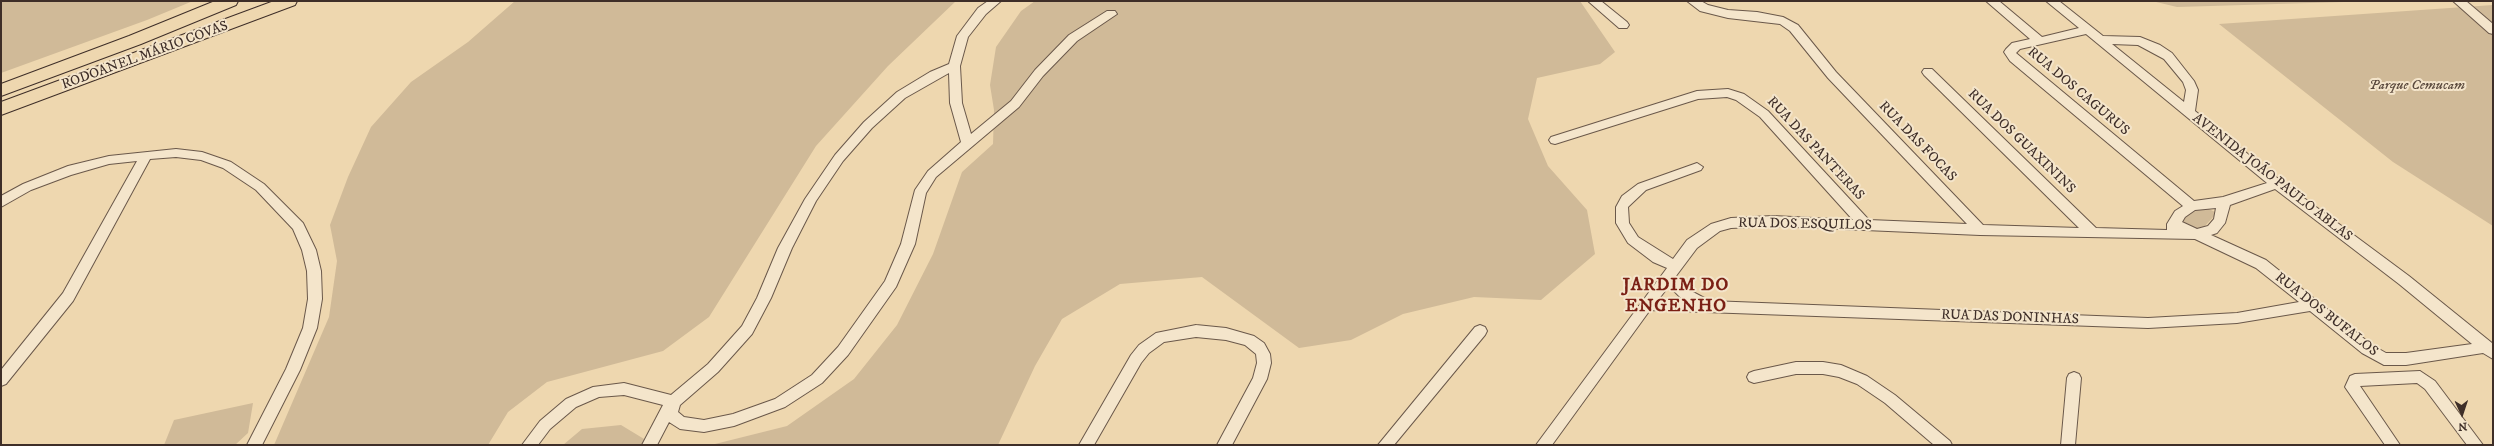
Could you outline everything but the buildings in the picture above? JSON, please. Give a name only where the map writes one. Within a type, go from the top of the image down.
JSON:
[{"type":"highway","name":"RODOANEL MÁRIO COVAS","points":[[1,90],[135,40],[230,1]]},
{"type":"highway","name":"RODOANEL MÁRIO COVAS","points":[[1,109],[289,1]]},
{"type":"street","points":[[968,144],[956,103],[954,66],[964,36],[982,11],[995,1]]},
{"type":"street","points":[[1594,1],[1623,25]]},
{"type":"street","name":"RUA DAS FOCAS","points":[[1693,1],[1704,8],[1728,14],[1757,16],[1783,21],[1794,28],[1806,40],[1832,75],[1980,230]]},
{"type":"street","points":[[1704,8],[1719,1]]},
{"type":"street","points":[[1992,1],[2040,41]]},
{"type":"street","name":"AVENIDA JOÃO PAULO ABLAS","points":[[2052,1],[2277,184],[2404,280],[2490,350]]},
{"type":"street","points":[[2459,1],[2493,30]]},
{"type":"street","points":[[673,402],[670,414],[680,423],[704,426],[734,420],[780,403],[817,379],[843,351],[891,283],[908,244],[920,193],[932,174],[1015,104],[1039,73],[1073,38],[1111,14]]},
{"type":"street","name":"RUA DOS CAGURUS","points":[[2088,30],[2012,48],[2011,55],[2192,206]]},
{"type":"street","points":[[2101,40],[2140,41],[2156,48],[2168,56],[2188,81],[2192,90],[2189,112]]},
{"type":"street","points":[[649,445],[673,402],[713,368],[747,330],[764,298],[785,248],[811,199],[839,158],[868,125],[901,95],[934,75],[954,66]]},
{"type":"street","name":"RUA DOS GUAXININS","points":[[1928,72],[2094,233]]},
{"type":"street","name":"RUA DAS PANTERAS","points":[[1555,140],[1697,95],[1728,93],[1740,98],[1764,114],[1866,226]]},
{"type":"street","points":[[1,202],[27,188],[68,171],[109,160],[176,153],[202,156],[227,165],[260,187],[298,226],[309,250],[314,271],[315,299],[310,328],[293,370],[254,445]]},
{"type":"street","points":[[1,380],[68,297],[146,155]]},
{"type":"street","name":"RUA DAS DONINHAS","points":[[1697,167],[1642,188],[1627,199],[1622,207],[1623,223],[1633,240],[1658,258],[1672,271],[1688,296],[1707,306]]},
{"type":"street","points":[[2174,230],[2180,214],[2192,206],[2224,202],[2277,184]]},
{"type":"street","name":"RUA DOS ESQUILOS","points":[[1543,445],[1649,305],[1692,244],[1705,234],[1731,223],[1773,221],[1866,226],[2094,233],[2174,230],[2198,235],[2212,230],[2220,220],[2224,202]]},
{"type":"street","name":"RUA DOS BUFALOS","points":[[2198,235],[2261,264],[2311,305],[2368,349],[2384,359],[2406,359],[2490,350]]},
{"type":"street","name":"RUA DAS DONINHAS","points":[[1649,305],[2148,322],[2237,318],[2311,305]]},
{"type":"street","points":[[1086,445],[1136,359],[1144,349],[1161,337],[1196,331],[1226,334],[1249,340],[1259,347],[1263,354],[1264,363],[1260,379],[1224,445]]},
{"type":"street","points":[[1384,445],[1480,331]]},
{"type":"street","points":[[1754,377],[1796,368],[1823,368],[1842,371],[1862,380],[1890,399],[1945,445]]},
{"type":"street","points":[[2393,445],[2352,387],[2355,380],[2420,377],[2430,385],[2476,445]]},
{"type":"street","points":[[2068,445],[2074,378]]},
{"type":"street","points":[[529,445],[545,425],[571,404],[598,391],[624,389],[673,402]]},
{"type":"green space","points":[[1,1],[193,1],[147,20],[1,73]]},
{"type":"green space","points":[[515,1],[956,1],[888,66],[816,146],[709,317],[663,351],[547,382],[508,412],[488,445],[274,445],[329,317],[337,261],[330,225],[348,177],[371,127],[411,82],[468,42]]},
{"type":"green space","points":[[1035,1],[1580,1],[1615,52],[1600,64],[1537,78],[1528,119],[1548,166],[1587,210],[1595,254],[1541,300],[1474,297],[1403,314],[1351,340],[1299,348],[1202,277],[1120,284],[1062,319],[1035,366],[998,445],[711,445],[787,426],[854,379],[897,325],[933,254],[962,172],[993,144],[994,110],[990,85],[996,47],[1021,11]]},
{"type":"green space","points":[[2152,1],[2377,1],[2177,7]]},
{"type":"green space","name":"Parque Cemucam","points":[[2493,5],[2493,226],[2393,162],[2219,24]]},
{"type":"green space","points":[[2207,208],[2215,212],[2215,215],[2204,227],[2198,230],[2184,223],[2183,218],[2189,213],[2196,209]]},
{"type":"green space","points":[[253,403],[248,433],[235,445],[164,445],[174,420]]},
{"type":"green space","points":[[621,425],[654,445],[563,445],[582,429]]},
{"type":"district","name":"JARDIM DO ENGENHO","points":[[1676,296]]}]
